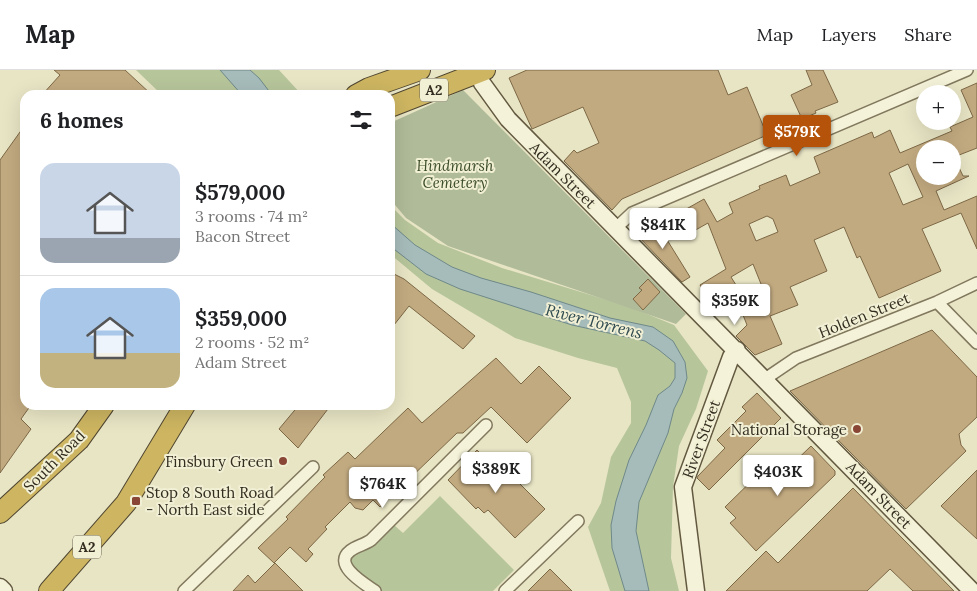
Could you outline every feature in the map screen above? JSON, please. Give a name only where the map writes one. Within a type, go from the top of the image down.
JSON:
[{"type":"highway","name":"A2","points":[[366,90],[420,70]]},
{"type":"highway","name":"A2","points":[[395,105],[482,72]]},
{"type":"highway","name":"South Road","points":[[0,513],[79,440],[100,410]]},
{"type":"highway","name":"A2","points":[[49,591],[126,503],[182,410]]},
{"type":"main road","name":"Adam Street","points":[[482,72],[482,83],[508,119],[972,591]]},
{"type":"main road","name":"River Street","points":[[696,591],[683,487],[731,357],[737,350]]},
{"type":"main road","points":[[0,587],[4,591]]},
{"type":"street","points":[[616,228],[632,214],[968,70]]},
{"type":"street","name":"Holden Street","points":[[765,379],[796,358],[937,302],[977,283]]},
{"type":"street","points":[[937,302],[977,343]]},
{"type":"street","points":[[375,591],[354,576],[347,568],[345,560],[347,553],[370,540],[486,425]]},
{"type":"street","points":[[184,591],[313,467]]},
{"type":"street","points":[[505,591],[578,520]]},
{"type":"green space","points":[[136,70],[279,70],[297,90],[157,90]]},
{"type":"green space","name":"Hindmarsh Cemetery","points":[[463,90],[686,314],[676,324],[448,246],[406,218],[395,205],[395,121]]},
{"type":"green space","points":[[395,210],[405,220],[438,243],[502,268],[630,307],[674,325],[708,371],[696,409],[679,446],[673,487],[671,558],[679,591],[610,591],[588,527],[601,503],[611,457],[631,423],[631,402],[617,368],[515,338],[432,289],[395,258]]},
{"type":"green space","points":[[440,496],[514,570],[493,591],[382,591],[361,577],[351,567],[349,558],[358,551],[367,549],[394,525],[403,533]]},
{"type":"water","points":[[220,70],[250,70],[268,90],[238,90]]},
{"type":"water","name":"River Torrens","points":[[395,227],[415,245],[452,267],[481,278],[610,318],[653,327],[673,341],[685,362],[687,378],[674,409],[668,433],[639,502],[636,531],[649,591],[625,591],[612,548],[611,525],[616,501],[629,460],[658,395],[670,386],[675,378],[675,363],[645,341],[572,325],[460,289],[426,274],[395,250]]},
{"type":"building","points":[[54,70],[125,70],[147,90],[46,90],[60,75]]},
{"type":"building","points":[[527,70],[718,70],[728,95],[747,87],[767,135],[622,199],[612,210],[564,161],[574,150],[577,153],[599,143],[583,107],[532,129],[509,78]]},
{"type":"building","points":[[806,70],[823,70],[838,102],[815,111],[816,113],[802,119],[791,95],[812,85]]},
{"type":"building","points":[[977,83],[977,148],[961,154],[961,140],[931,140],[952,130],[961,130],[961,122],[973,117],[961,90]]},
{"type":"building","points":[[890,130],[900,153],[916,146],[916,182],[908,164],[889,173],[903,205],[923,197],[918,185],[949,185],[936,191],[944,210],[977,196],[977,249],[961,213],[922,229],[941,271],[879,298],[860,256],[857,258],[844,227],[814,240],[827,271],[790,287],[798,305],[770,316],[782,344],[755,355],[736,336],[747,325],[741,310],[756,304],[754,299],[765,294],[753,264],[731,277],[736,285],[710,300],[700,285],[726,269],[708,223],[692,232],[681,212],[704,199],[717,222],[733,213],[729,203],[760,189],[759,186],[786,175],[790,186],[820,173],[814,157],[872,132],[874,138]],"holes":[[[767,216],[773,219],[778,232],[756,241],[749,224]]]},
{"type":"building","points":[[20,132],[20,410],[27,410],[21,419],[31,429],[0,473],[0,160]]},
{"type":"building","points":[[961,172],[963,176],[969,176],[961,180]]},
{"type":"building","points":[[656,222],[690,277],[682,282],[637,235],[638,231]]},
{"type":"building","points":[[395,274],[404,279],[475,336],[463,349],[409,306],[395,324]]},
{"type":"building","points":[[648,279],[660,292],[643,310],[633,299],[642,290],[639,288]]},
{"type":"building","points":[[932,330],[977,377],[977,417],[959,434],[961,445],[966,451],[906,509],[790,391]]},
{"type":"building","points":[[496,358],[521,384],[539,366],[571,398],[527,443],[491,407],[463,433],[457,433],[380,507],[373,500],[363,510],[355,508],[350,502],[325,527],[327,529],[308,549],[313,554],[306,562],[290,547],[274,563],[258,548],[288,519],[286,517],[325,477],[323,475],[348,452],[355,459],[408,408],[422,423]]},
{"type":"building","points":[[757,393],[781,418],[709,490],[697,478],[725,448],[717,440],[746,411],[742,407]]},
{"type":"building","points":[[295,410],[327,410],[298,448],[279,429]]},
{"type":"building","points":[[811,446],[835,471],[835,475],[756,551],[730,523],[736,518],[725,507],[772,461],[783,473]]},
{"type":"building","points":[[477,450],[505,479],[508,476],[515,483],[517,481],[545,509],[515,538],[488,510],[484,513],[478,507],[476,509],[448,480]]},
{"type":"building","points":[[977,470],[977,539],[941,506]]},
{"type":"building","points":[[853,488],[954,591],[913,591],[890,569],[867,591],[726,591],[766,551],[778,563]]},
{"type":"building","points":[[275,563],[303,591],[233,591],[248,575],[255,583]]},
{"type":"building","points":[[550,569],[572,591],[528,591]]},
{"type":"place","name":"National Storage","points":[[857,429]]},
{"type":"place","name":"Finsbury Green","points":[[283,461]]},
{"type":"place","name":"Stop 8 South Road - North East side","points":[[136,501]]}]
